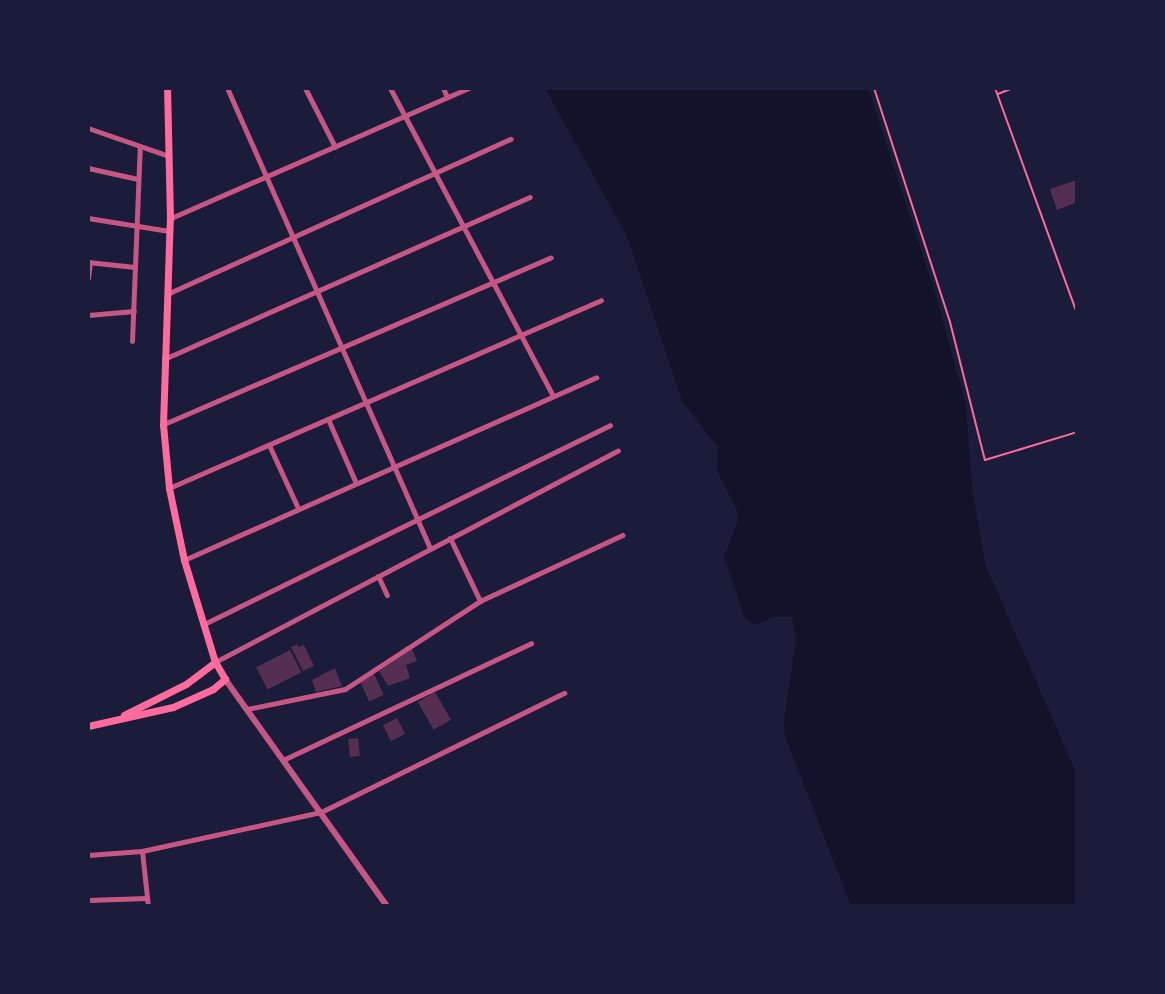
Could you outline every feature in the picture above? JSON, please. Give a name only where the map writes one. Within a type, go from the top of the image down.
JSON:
[{"type":"main road","points":[[122,716],[144,715],[173,707],[213,689],[225,679],[215,662],[184,560],[169,488],[163,425],[170,218],[167,88]]},
{"type":"main road","points":[[88,726],[122,716],[186,684],[215,662]]},
{"type":"street","points":[[305,88],[335,147]]},
{"type":"street","points":[[390,88],[553,396]]},
{"type":"street","points":[[443,88],[447,97]]},
{"type":"street","points":[[170,218],[468,88]]},
{"type":"street","points":[[228,90],[430,548]]},
{"type":"street","points":[[88,128],[169,156]]},
{"type":"street","points":[[166,295],[511,139]]},
{"type":"street","points":[[132,341],[140,146]]},
{"type":"street","points":[[88,168],[138,179]]},
{"type":"street","points":[[163,360],[530,197]]},
{"type":"street","points":[[88,218],[169,231]]},
{"type":"street","points":[[163,425],[551,257]]},
{"type":"street","points":[[88,278],[89,262],[135,267]]},
{"type":"street","points":[[169,488],[601,300]]},
{"type":"street","points":[[88,315],[134,311]]},
{"type":"street","points":[[184,560],[596,377]]},
{"type":"street","points":[[328,419],[356,483]]},
{"type":"street","points":[[203,624],[610,425]]},
{"type":"street","points":[[269,445],[298,508]]},
{"type":"street","points":[[215,662],[618,450]]},
{"type":"street","points":[[247,709],[345,689],[480,601],[622,535]]},
{"type":"street","points":[[450,538],[480,601]]},
{"type":"street","points":[[378,576],[387,595]]},
{"type":"street","points":[[285,759],[531,643]]},
{"type":"street","points":[[225,679],[387,906]]},
{"type":"street","points":[[88,855],[142,851],[321,812],[564,693]]},
{"type":"street","points":[[142,851],[148,906]]},
{"type":"street","points":[[88,900],[147,898]]},
{"type":"path","points":[[874,88],[950,322],[985,460],[1077,432]]},
{"type":"path","points":[[995,88],[1077,313]]},
{"type":"path","points":[[997,95],[1013,88]]},
{"type":"shaded area","points":[[545,88],[868,88],[934,290],[966,405],[972,488],[985,564],[1077,775],[1077,906],[851,906],[785,736],[784,722],[796,640],[792,617],[773,617],[756,625],[745,618],[724,556],[738,521],[737,510],[717,471],[718,447],[682,401],[627,236]]},
{"type":"building","points":[[1077,180],[1077,202],[1057,210],[1050,189]]},
{"type":"building","points":[[297,644],[298,647],[304,645],[314,666],[303,671],[291,647]]},
{"type":"building","points":[[412,649],[417,661],[406,665],[410,678],[388,686],[379,671]]},
{"type":"building","points":[[290,650],[301,672],[267,690],[256,667]]},
{"type":"building","points":[[335,668],[342,686],[316,692],[312,680]]},
{"type":"building","points":[[374,674],[384,695],[369,702],[359,681]]},
{"type":"building","points":[[435,692],[451,720],[434,730],[418,702]]},
{"type":"building","points":[[397,718],[405,734],[391,741],[383,725]]},
{"type":"building","points":[[358,738],[360,756],[350,757],[348,739]]}]
